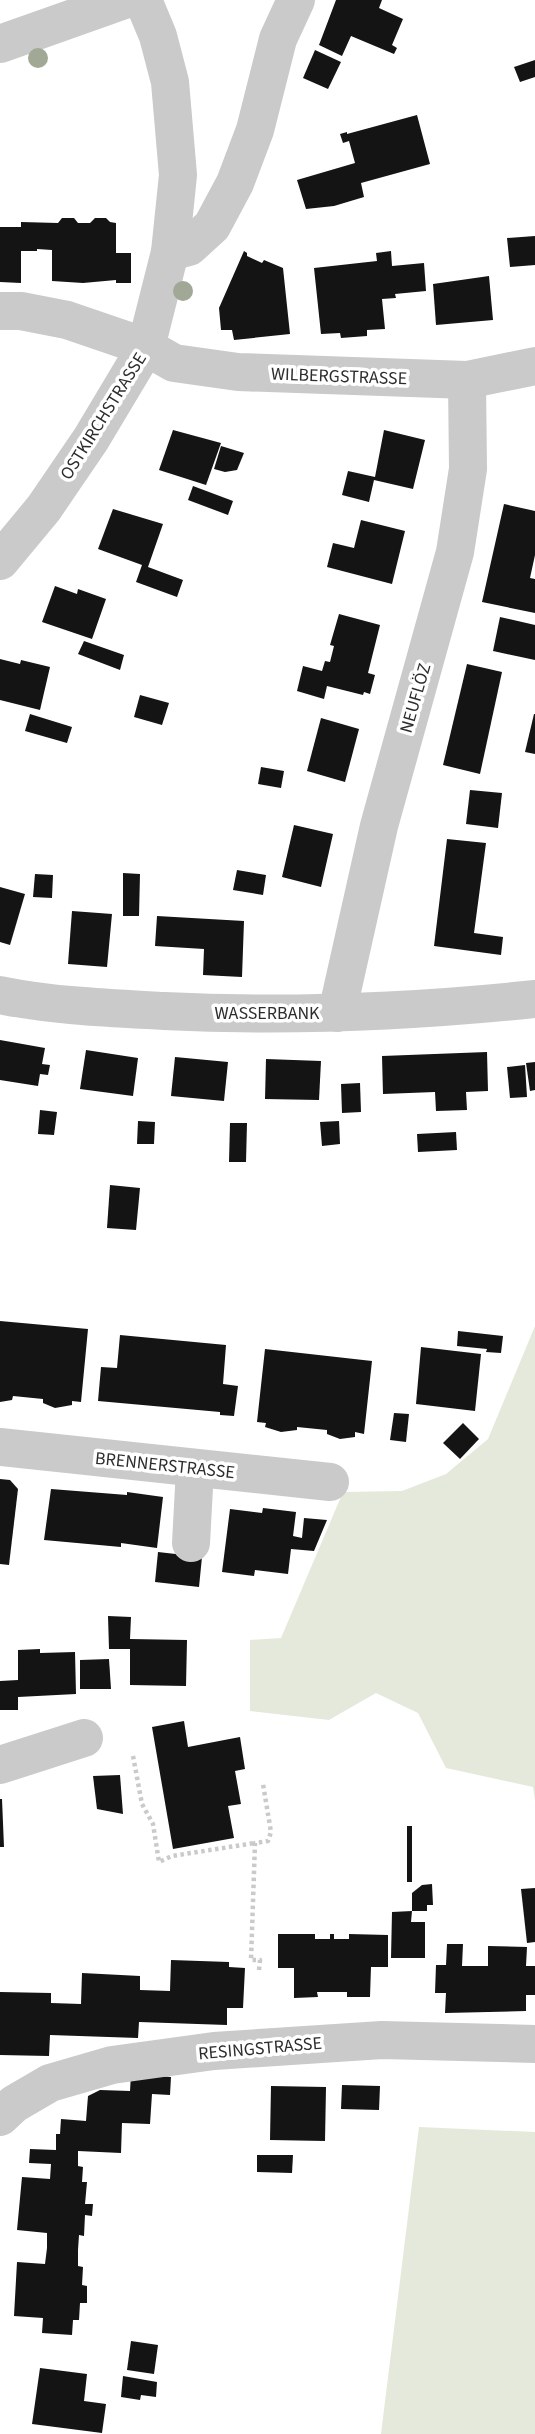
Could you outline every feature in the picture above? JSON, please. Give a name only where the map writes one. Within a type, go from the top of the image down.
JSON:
[{"type":"street","points":[[0,44],[124,0]]},
{"type":"street","name":"OSTKIRCHSTRASSE","points":[[0,561],[44,508],[92,439],[146,347],[170,252],[178,176],[170,82],[158,36],[143,0]]},
{"type":"street","points":[[170,252],[189,247],[212,226],[235,183],[255,130],[278,39],[296,0]]},
{"type":"street","name":"WILBERGSTRASSE","points":[[0,311],[21,311],[67,320],[146,347],[174,363],[238,372],[467,380],[535,366]]},
{"type":"street","name":"NEUFLÖZ","points":[[337,1013],[379,826],[455,552],[468,468],[467,380]]},
{"type":"street","name":"WASSERBANK","points":[[0,995],[90,1007],[242,1014],[427,1009],[535,999]]},
{"type":"street","name":"BRENNERSTRASSE","points":[[0,1447],[330,1482]]},
{"type":"street","points":[[191,1543],[195,1469]]},
{"type":"street","points":[[0,1765],[84,1738]]},
{"type":"street","name":"RESINGSTRASSE","points":[[0,2117],[14,2104],[50,2083],[112,2065],[214,2051],[382,2040],[535,2044]]},
{"type":"path","points":[[133,1756],[142,1804],[153,1824],[159,1862],[172,1856],[268,1841],[271,1832],[263,1784]]},
{"type":"path","points":[[255,1843],[251,1960],[260,1960],[259,1970]]},
{"type":"shaded area","points":[[535,1326],[535,1800],[533,1787],[446,1768],[418,1713],[376,1693],[329,1720],[250,1711],[250,1640],[281,1638],[343,1492],[402,1491],[446,1474],[488,1439]]},
{"type":"shaded area","points":[[419,2127],[535,2132],[535,2434],[381,2434]]},
{"type":"building","points":[[336,0],[382,0],[379,8],[403,19],[392,45],[397,48],[394,54],[351,36],[342,56],[319,45]]},
{"type":"building","points":[[315,50],[341,62],[328,89],[303,78]]},
{"type":"building","points":[[535,60],[535,77],[520,82],[514,67]]},
{"type":"building","points":[[417,115],[430,164],[361,183],[364,197],[334,206],[306,209],[297,180],[355,163],[349,141],[343,143],[340,134]]},
{"type":"building","points":[[62,218],[74,218],[78,223],[90,223],[95,218],[106,218],[116,223],[116,253],[131,253],[131,283],[116,283],[116,280],[83,283],[52,281],[52,250],[37,249],[21,251],[21,283],[0,282],[0,227],[21,227],[21,222],[58,223]]},
{"type":"building","points":[[535,236],[535,265],[510,267],[507,238]]},
{"type":"building","points":[[244,251],[247,256],[262,263],[264,260],[283,268],[290,334],[234,340],[232,330],[221,330],[219,308]]},
{"type":"building","points":[[391,251],[392,266],[424,263],[426,291],[395,294],[396,298],[382,299],[385,329],[367,330],[367,336],[341,338],[340,333],[321,334],[314,268],[377,261],[376,253]]},
{"type":"building","points":[[489,276],[493,320],[436,325],[433,284]]},
{"type":"building","points":[[173,430],[221,443],[206,485],[159,470]]},
{"type":"building","points":[[384,430],[425,440],[413,489],[374,480],[369,502],[342,495],[348,471],[375,477]]},
{"type":"building","points":[[221,446],[244,453],[237,470],[225,472],[214,469]]},
{"type":"building","points":[[193,486],[233,501],[228,515],[188,500]]},
{"type":"building","points":[[504,504],[535,511],[535,555],[530,578],[535,579],[535,613],[482,602]]},
{"type":"building","points":[[113,509],[163,524],[148,567],[183,580],[177,597],[136,582],[142,565],[98,549]]},
{"type":"building","points":[[361,520],[405,531],[392,584],[327,567],[333,543],[354,548]]},
{"type":"building","points":[[55,586],[77,594],[78,589],[106,599],[92,639],[42,622]]},
{"type":"building","points":[[339,614],[380,625],[368,673],[375,675],[370,694],[364,692],[363,695],[327,686],[324,699],[297,691],[303,666],[322,671],[325,661],[330,662],[334,646],[330,645]]},
{"type":"building","points":[[500,617],[535,625],[535,660],[493,651]]},
{"type":"building","points":[[84,641],[124,655],[120,670],[78,654]]},
{"type":"building","points":[[0,659],[20,664],[21,660],[50,667],[40,710],[0,700]]},
{"type":"building","points":[[467,664],[502,672],[480,774],[443,765]]},
{"type":"building","points":[[140,695],[169,703],[162,725],[134,717]]},
{"type":"building","points":[[30,714],[72,727],[67,743],[25,731]]},
{"type":"building","points":[[535,714],[535,754],[525,752]]},
{"type":"building","points":[[321,718],[359,729],[345,782],[307,771]]},
{"type":"building","points":[[261,767],[284,771],[281,788],[258,784]]},
{"type":"building","points":[[470,790],[502,793],[498,828],[466,824]]},
{"type":"building","points":[[294,825],[333,834],[321,887],[282,877]]},
{"type":"building","points":[[447,839],[486,843],[474,933],[503,937],[501,955],[434,946]]},
{"type":"building","points":[[237,870],[266,875],[263,895],[233,890]]},
{"type":"building","points":[[123,873],[140,874],[139,916],[123,916]]},
{"type":"building","points":[[35,874],[53,875],[52,898],[33,897]]},
{"type":"building","points":[[0,887],[25,894],[10,945],[0,942]]},
{"type":"building","points":[[72,911],[112,914],[107,967],[68,964]]},
{"type":"building","points":[[157,916],[244,921],[242,977],[203,975],[204,949],[155,946]]},
{"type":"building","points":[[0,1040],[45,1048],[42,1064],[50,1065],[48,1075],[40,1074],[38,1086],[0,1080]]},
{"type":"building","points":[[86,1050],[138,1058],[133,1096],[80,1089]]},
{"type":"building","points":[[487,1052],[488,1091],[466,1092],[467,1110],[436,1111],[435,1092],[383,1094],[382,1056]]},
{"type":"building","points":[[175,1057],[228,1062],[224,1101],[171,1096]]},
{"type":"building","points":[[266,1059],[321,1061],[319,1100],[265,1099]]},
{"type":"building","points":[[535,1062],[535,1090],[530,1091],[526,1063]]},
{"type":"building","points":[[525,1065],[527,1097],[510,1098],[507,1067]]},
{"type":"building","points":[[360,1083],[361,1112],[342,1113],[341,1084]]},
{"type":"building","points":[[40,1110],[57,1112],[54,1135],[38,1134]]},
{"type":"building","points":[[138,1121],[155,1122],[154,1144],[137,1144]]},
{"type":"building","points":[[339,1121],[340,1144],[322,1146],[320,1122]]},
{"type":"building","points":[[230,1123],[247,1123],[246,1162],[229,1162]]},
{"type":"building","points":[[456,1132],[457,1150],[418,1152],[417,1134]]},
{"type":"building","points":[[110,1185],[140,1188],[136,1230],[107,1228]]},
{"type":"building","points":[[0,1321],[88,1329],[81,1402],[72,1401],[72,1405],[55,1408],[43,1403],[43,1399],[13,1396],[12,1400],[0,1402]]},
{"type":"building","points":[[458,1331],[503,1336],[501,1353],[457,1346]]},
{"type":"building","points":[[120,1335],[226,1345],[223,1384],[238,1386],[234,1416],[220,1415],[220,1412],[98,1401],[101,1367],[117,1368]]},
{"type":"building","points":[[421,1347],[481,1354],[475,1411],[416,1404]]},
{"type":"building","points":[[265,1349],[372,1361],[364,1434],[355,1432],[355,1437],[340,1439],[327,1434],[327,1430],[297,1427],[297,1430],[281,1432],[265,1427],[266,1423],[257,1422]]},
{"type":"building","points":[[394,1413],[409,1414],[406,1442],[390,1440]]},
{"type":"building","points":[[463,1423],[479,1439],[460,1459],[443,1443]]},
{"type":"building","points":[[0,1479],[10,1480],[18,1489],[9,1565],[0,1564]]},
{"type":"building","points":[[51,1489],[127,1495],[127,1492],[163,1497],[157,1548],[121,1543],[121,1547],[44,1540]]},
{"type":"building","points":[[263,1508],[296,1512],[293,1536],[302,1538],[304,1518],[327,1520],[314,1551],[291,1549],[288,1574],[255,1570],[254,1576],[222,1572],[230,1509],[262,1513]]},
{"type":"building","points":[[158,1552],[202,1557],[199,1587],[155,1582]]},
{"type":"building","points":[[108,1616],[131,1617],[130,1639],[187,1640],[186,1686],[130,1685],[130,1649],[109,1649]]},
{"type":"building","points":[[40,1649],[40,1653],[75,1652],[76,1694],[18,1697],[18,1710],[0,1710],[0,1681],[18,1680],[18,1650]]},
{"type":"building","points":[[109,1659],[111,1689],[80,1689],[80,1660]]},
{"type":"building","points":[[184,1721],[188,1747],[240,1737],[245,1769],[235,1771],[241,1804],[228,1806],[234,1838],[173,1849],[152,1727]]},
{"type":"building","points":[[120,1775],[123,1814],[97,1809],[93,1776]]},
{"type":"building","points":[[2,1799],[4,1847],[0,1847]]},
{"type":"building","points":[[407,1826],[412,1826],[412,1882],[407,1882]]},
{"type":"building","points":[[432,1884],[433,1905],[427,1905],[427,1911],[412,1911],[412,1893],[422,1885]]},
{"type":"building","points":[[535,1888],[535,1942],[527,1943],[521,1889]]},
{"type":"building","points":[[412,1911],[411,1922],[425,1922],[425,1958],[391,1958],[392,1912]]},
{"type":"building","points":[[278,1934],[315,1934],[315,1939],[330,1939],[330,1934],[334,1934],[334,1939],[349,1939],[349,1934],[388,1935],[388,1967],[371,1967],[370,1997],[347,1997],[347,1992],[317,1992],[318,1997],[294,1998],[294,1968],[278,1968]]},
{"type":"building","points":[[447,1944],[463,1944],[462,1966],[488,1966],[488,1946],[527,1947],[526,1966],[535,1966],[535,1995],[526,1995],[526,2011],[445,2013],[446,1993],[435,1993],[436,1965],[446,1965]]},
{"type":"building","points":[[171,1960],[229,1962],[229,1967],[245,1968],[243,2008],[227,2008],[227,2025],[139,2022],[138,2038],[50,2035],[49,2056],[0,2055],[0,1992],[51,1993],[51,2003],[81,2004],[82,1973],[140,1976],[140,1990],[170,1991]]},
{"type":"building","points":[[131,2074],[171,2077],[170,2095],[152,2094],[150,2124],[122,2123],[121,2153],[78,2151],[78,2166],[83,2167],[82,2182],[87,2182],[85,2204],[93,2204],[92,2216],[85,2215],[84,2236],[79,2235],[78,2250],[78,2266],[83,2267],[82,2285],[87,2286],[87,2303],[80,2303],[79,2320],[73,2320],[72,2335],[42,2333],[43,2318],[14,2316],[17,2262],[45,2264],[47,2248],[47,2233],[17,2230],[22,2177],[50,2179],[51,2164],[29,2163],[30,2149],[56,2150],[56,2134],[60,2134],[61,2119],[86,2121],[88,2096],[100,2090],[130,2091]]},
{"type":"building","points":[[342,2085],[380,2086],[379,2110],[341,2109]]},
{"type":"building","points":[[271,2086],[326,2087],[325,2141],[270,2140]]},
{"type":"building","points":[[257,2155],[293,2155],[292,2173],[257,2172]]},
{"type":"building","points":[[131,2341],[158,2345],[154,2374],[127,2370]]},
{"type":"building","points":[[40,2368],[87,2374],[84,2401],[106,2404],[102,2433],[32,2424]]},
{"type":"building","points":[[123,2376],[157,2382],[156,2397],[141,2395],[140,2400],[121,2397]]}]
